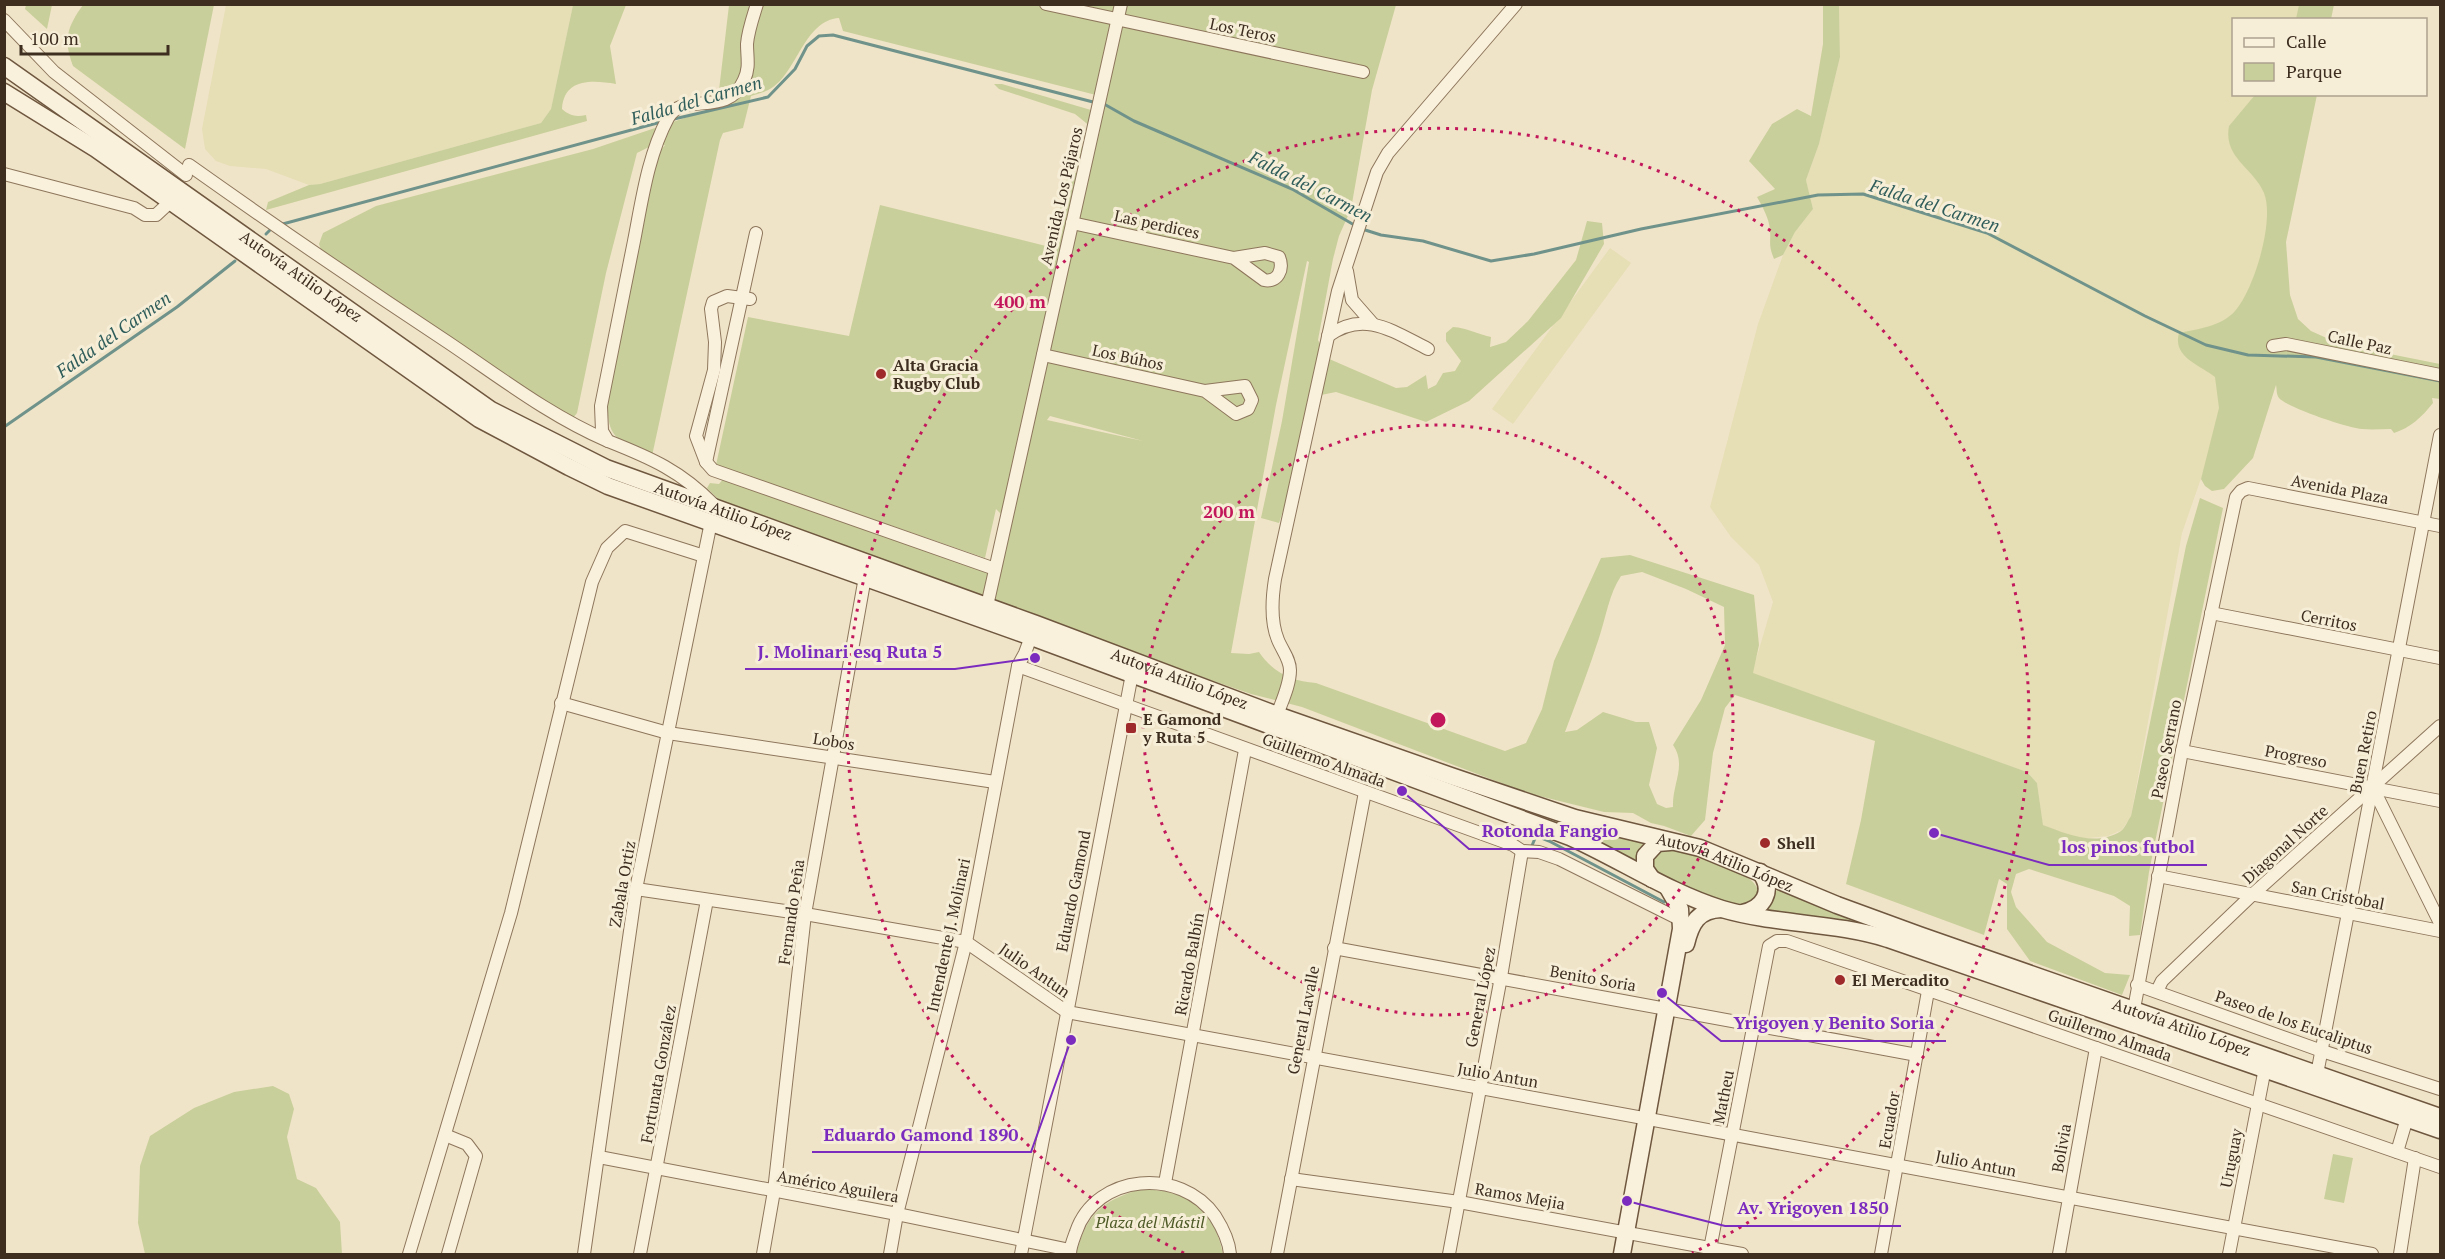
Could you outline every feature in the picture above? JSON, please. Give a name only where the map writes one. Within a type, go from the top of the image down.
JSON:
[{"type":"main road","name":"Autovía Atilio López","points":[[4,66],[491,410],[606,468],[714,515],[864,577],[1034,630],[1575,818],[1700,848],[1875,919],[2440,1117]]},
{"type":"main road","name":"Autovía Atilio López","points":[[4,92],[58,124],[479,419],[608,486],[714,515],[987,606],[1132,674],[1570,837],[1615,858],[1668,888],[1722,909],[1868,933],[2440,1130]]},
{"type":"main road","points":[[1652,879],[1645,869],[1645,856],[1657,843],[1671,842]]},
{"type":"main road","points":[[1741,913],[1755,910],[1764,902],[1768,889],[1760,872]]},
{"type":"main road","points":[[1630,1254],[1630,1233],[1670,1008],[1682,920],[1680,909],[1668,888]]},
{"type":"main road","points":[[1670,1008],[1692,923],[1711,909],[1722,909]]},
{"type":"main road","points":[[1622,1254],[1630,1233]]},
{"type":"street","points":[[608,441],[602,431],[602,406],[645,187],[659,135],[670,114],[683,105],[721,102],[735,94],[744,81],[748,67],[747,44],[757,4]]},
{"type":"street","name":"Los Teros","points":[[1046,4],[1362,72]]},
{"type":"street","name":"Avenida Los Pájaros","points":[[987,606],[1121,4]]},
{"type":"street","points":[[1277,715],[1290,670],[1277,638],[1274,620],[1275,579],[1338,291],[1377,172],[1388,153],[1516,4]]},
{"type":"street","points":[[4,20],[54,72],[188,170],[527,398],[581,429],[680,474],[694,485],[714,515]]},
{"type":"street","points":[[4,174],[134,208],[146,215],[156,215],[170,202]]},
{"type":"street","name":"Las perdices","points":[[1072,223],[1234,258]]},
{"type":"street","points":[[706,462],[746,299],[756,233]]},
{"type":"street","points":[[1347,265],[1348,287],[1352,300],[1373,324]]},
{"type":"street","points":[[746,299],[727,296],[713,302],[711,309],[715,342],[714,370],[696,436],[706,462],[713,470],[995,569]]},
{"type":"street","points":[[1328,336],[1338,328],[1352,323],[1373,324],[1384,327],[1428,349]]},
{"type":"street","name":"Calle Paz","points":[[2273,346],[2286,344],[2440,375]]},
{"type":"street","name":"Los Búhos","points":[[1043,355],[1205,391]]},
{"type":"street","name":"Buen Retiro","points":[[2318,1074],[2440,435]]},
{"type":"street","name":"Avenida Plaza","points":[[2236,497],[2248,488],[2440,526]]},
{"type":"street","name":"Paseo Serrano","points":[[2134,1010],[2182,751],[2236,497]]},
{"type":"street","name":"Zabala Ortiz","points":[[584,1254],[636,889],[714,515]]},
{"type":"street","points":[[409,1254],[511,913],[561,703],[592,582],[600,561],[612,542],[626,531],[704,556]]},
{"type":"street","name":"Fernando Peña","points":[[763,1254],[774,1191],[805,914],[864,577]]},
{"type":"street","name":"Cerritos","points":[[2211,613],[2440,658]]},
{"type":"street","name":"Intendente J. Molinari","points":[[890,1254],[897,1214],[966,942],[994,782],[1018,666],[1034,630]]},
{"type":"street","name":"Guillermo Almada","points":[[1018,666],[1513,845],[1522,851],[1539,852],[1559,859],[1682,920]]},
{"type":"street","name":"Eduardo Gamond","points":[[1021,1254],[1132,674]]},
{"type":"street","name":"Lobos","points":[[561,703],[668,733],[994,782]]},
{"type":"street","name":"Diagonal Norte","points":[[2157,991],[2162,981],[2252,895],[2440,726]]},
{"type":"street","name":"Ricardo Balbín","points":[[1165,1183],[1245,750]]},
{"type":"street","name":"Progreso","points":[[2182,751],[2440,801]]},
{"type":"street","points":[[2373,788],[2440,923]]},
{"type":"street","name":"General Lavalle","points":[[1277,1254],[1365,792]]},
{"type":"street","name":"General López","points":[[1449,1254],[1522,851]]},
{"type":"street","name":"San Cristobal","points":[[2158,876],[2440,932]]},
{"type":"street","name":"Julio Antun","points":[[636,889],[805,914],[966,942],[1067,1012],[2372,1254]]},
{"type":"street","name":"Fortunata González","points":[[640,1254],[707,900]]},
{"type":"street","name":"Guillermo Almada","points":[[1769,946],[1777,941],[1787,941],[2440,1167]]},
{"type":"street","name":"Matheu","points":[[1710,1252],[1769,946]]},
{"type":"street","name":"Benito Soria","points":[[1334,948],[1670,1008],[1754,1027],[1917,1055]]},
{"type":"street","name":"Paseo de los Eucaliptus","points":[[2137,984],[2322,1051],[2440,1089]]},
{"type":"street","name":"Ecuador","points":[[1881,1254],[1928,991]]},
{"type":"street","name":"Bolivia","points":[[2059,1254],[2096,1048]]},
{"type":"street","name":"Uruguay","points":[[2229,1254],[2265,1068]]},
{"type":"street","points":[[2397,1152],[2407,1118]]},
{"type":"street","points":[[445,1136],[467,1143],[476,1156],[448,1254]]},
{"type":"street","name":"Américo Aguilera","points":[[599,1157],[897,1214],[1070,1252]]},
{"type":"street","points":[[2400,1254],[2415,1158]]},
{"type":"street","name":"Ramos Mejia","points":[[1291,1179],[1459,1202],[1630,1233],[1710,1252],[1742,1254]]},
{"type":"street","points":[[1070,1252],[1079,1224],[1099,1200],[1126,1185],[1140,1182],[1165,1183],[1189,1192],[1208,1207],[1222,1228],[1230,1254]]},
{"type":"shaded area","points":[[226,5],[573,5],[551,109],[541,123],[320,184],[309,185],[266,169],[230,166],[216,161],[205,149],[202,129]]},
{"type":"shaded area","points":[[1839,5],[2303,5],[2300,18],[2232,18],[2232,96],[2260,96],[2268,188],[2269,253],[2222,368],[2227,404],[2182,533],[2131,816],[2122,830],[2108,836],[2078,839],[2043,825],[2037,783],[2027,772],[1752,673],[1773,602],[1759,565],[1731,537],[1710,507],[1758,324],[1783,255],[1795,232],[1813,209],[1806,180],[1819,144],[1840,57]]},
{"type":"shaded area","points":[[1610,248],[1631,263],[1513,424],[1492,409]]},
{"type":"green space","points":[[26,5],[52,5],[47,29],[25,9]]},
{"type":"green space","points":[[83,5],[214,5],[185,149],[73,66],[68,49],[68,34],[73,20]]},
{"type":"green space","points":[[573,5],[626,5],[610,46],[616,84],[581,83],[568,91],[564,99],[562,109],[573,115],[586,115],[587,121],[266,210],[268,202],[309,185],[320,184],[541,123],[551,109]]},
{"type":"green space","points":[[729,5],[1396,5],[1372,90],[1351,209],[1339,236],[1333,259],[1318,340],[1327,358],[1396,388],[1407,387],[1426,375],[1428,389],[1436,385],[1443,373],[1455,371],[1461,361],[1446,341],[1446,333],[1453,327],[1491,337],[1490,347],[1506,342],[1528,321],[1576,260],[1587,221],[1602,223],[1604,244],[1561,318],[1469,401],[1426,422],[1336,392],[1321,395],[1279,523],[1261,518],[1282,421],[1309,262],[1307,261],[1276,405],[1231,653],[1259,652],[1277,671],[1291,678],[1316,683],[1505,751],[1526,743],[1542,709],[1554,661],[1601,558],[1630,555],[1754,595],[1759,645],[1753,673],[2027,772],[2037,783],[2043,825],[2092,839],[2111,836],[2122,830],[2131,816],[2186,546],[2200,498],[2223,508],[2149,872],[2140,935],[2129,936],[2130,906],[2114,896],[2029,869],[2016,874],[2011,892],[2016,907],[2047,942],[2105,973],[2130,975],[2122,995],[2030,961],[2007,929],[2007,884],[1999,879],[1984,935],[1846,884],[1861,820],[1875,741],[1735,695],[1725,708],[1713,753],[1705,820],[1691,836],[1651,823],[1633,813],[1604,812],[1527,793],[1302,707],[1251,694],[1179,669],[725,506],[707,488],[710,483],[719,484],[724,478],[999,573],[1010,523],[996,509],[985,558],[716,465],[748,317],[849,336],[880,205],[1054,248],[1065,183],[1069,177],[1080,171],[1070,165],[1068,158],[1073,151],[1084,146],[1091,127],[1075,114],[999,89],[994,84],[1002,84],[1091,110],[1100,96],[843,31],[839,18],[827,21],[818,27],[781,80],[768,90],[751,96],[743,128],[723,133],[720,140],[652,456],[623,442],[612,432],[609,424],[608,400],[646,199],[659,152],[665,145],[651,146],[637,153],[606,273],[577,413],[573,418],[537,400],[321,250],[319,244],[323,233],[376,206],[593,149],[717,107]],"holes":[[[1050,416],[1143,441],[1047,420]],[[1642,572],[1724,607],[1725,645],[1701,700],[1673,745],[1677,752],[1679,767],[1673,807],[1666,808],[1657,804],[1649,785],[1657,748],[1649,722],[1636,722],[1603,712],[1577,730],[1565,732],[1617,583],[1621,576]]]},
{"type":"green space","points":[[1823,5],[1839,5],[1840,57],[1819,144],[1806,180],[1813,209],[1795,232],[1783,255],[1774,259],[1770,247],[1768,221],[1757,197],[1775,189],[1749,161],[1772,124],[1797,109],[1811,116],[1823,44]]},
{"type":"green space","points":[[2299,5],[2334,5],[2331,18],[2296,18]]},
{"type":"green space","points":[[2254,96],[2317,96],[2286,242],[2290,295],[2298,319],[2311,331],[2340,344],[2440,364],[2440,399],[2432,398],[2433,403],[2420,417],[2394,433],[2391,429],[2355,428],[2306,412],[2279,398],[2276,385],[2253,458],[2224,489],[2212,491],[2201,479],[2219,408],[2215,377],[2183,354],[2178,341],[2179,333],[2209,326],[2230,316],[2235,311],[2249,288],[2255,272],[2265,237],[2267,220],[2264,193],[2235,155],[2228,137],[2229,126]]},
{"type":"green space","points":[[1570,822],[1649,841],[1639,848],[1638,865],[1567,831]]},
{"type":"green space","points":[[1663,848],[1703,858],[1737,871],[1750,879],[1757,888],[1756,897],[1751,902],[1736,904],[1699,893],[1654,873],[1651,855]]},
{"type":"green space","points":[[1779,887],[1880,928],[1762,911]]},
{"type":"green space","points":[[273,1086],[289,1094],[294,1109],[287,1137],[297,1179],[316,1188],[340,1222],[342,1254],[145,1254],[138,1223],[140,1166],[150,1136],[194,1108],[234,1092]]},
{"type":"green space","points":[[2333,1154],[2353,1158],[2344,1203],[2324,1199]]},
{"type":"green space","name":"Plaza del Mástil","points":[[1140,1189],[1172,1193],[1196,1204],[1213,1224],[1223,1254],[1076,1254],[1085,1229],[1097,1211],[1115,1199]]},
{"type":"waterway","name":"Falda del Carmen","points":[[674,119],[768,97],[795,69],[807,46],[819,36],[833,35],[1097,103]]},
{"type":"waterway","name":"Falda del Carmen","points":[[1104,104],[1134,121],[1292,189],[1356,226]]},
{"type":"waterway","name":"Falda del Carmen","points":[[279,225],[661,122]]},
{"type":"waterway","name":"Falda del Carmen","points":[[1362,229],[1381,235],[1423,241],[1491,261],[1818,195],[1863,194],[1987,233],[2145,316],[2206,345],[2248,355],[2316,357],[2440,381]]},
{"type":"waterway","name":"Falda del Carmen","points":[[266,234],[273,227]]},
{"type":"waterway","name":"Falda del Carmen","points":[[4,427],[177,307],[235,261]]},
{"type":"waterway","points":[[1527,832],[1549,841],[1664,902]]},
{"type":"waterway","points":[[1531,848],[1536,836]]},
{"type":"place","name":"Alta Gracia Rugby Club","points":[[881,374]]},
{"type":"place","name":"J. Molinari esq Ruta 5","points":[[1035,658]]},
{"type":"place","name":"E Gamond y Ruta 5","points":[[1131,728]]},
{"type":"place","name":"Rotonda Fangio","points":[[1402,791]]},
{"type":"place","name":"los pinos futbol","points":[[1934,833]]},
{"type":"place","name":"Shell","points":[[1765,843]]},
{"type":"place","name":"El Mercadito","points":[[1840,980]]},
{"type":"place","name":"Yrigoyen y Benito Soria","points":[[1662,993]]},
{"type":"place","name":"Eduardo Gamond 1890","points":[[1071,1040]]},
{"type":"place","name":"Av. Yrigoyen 1850","points":[[1627,1201]]}]
